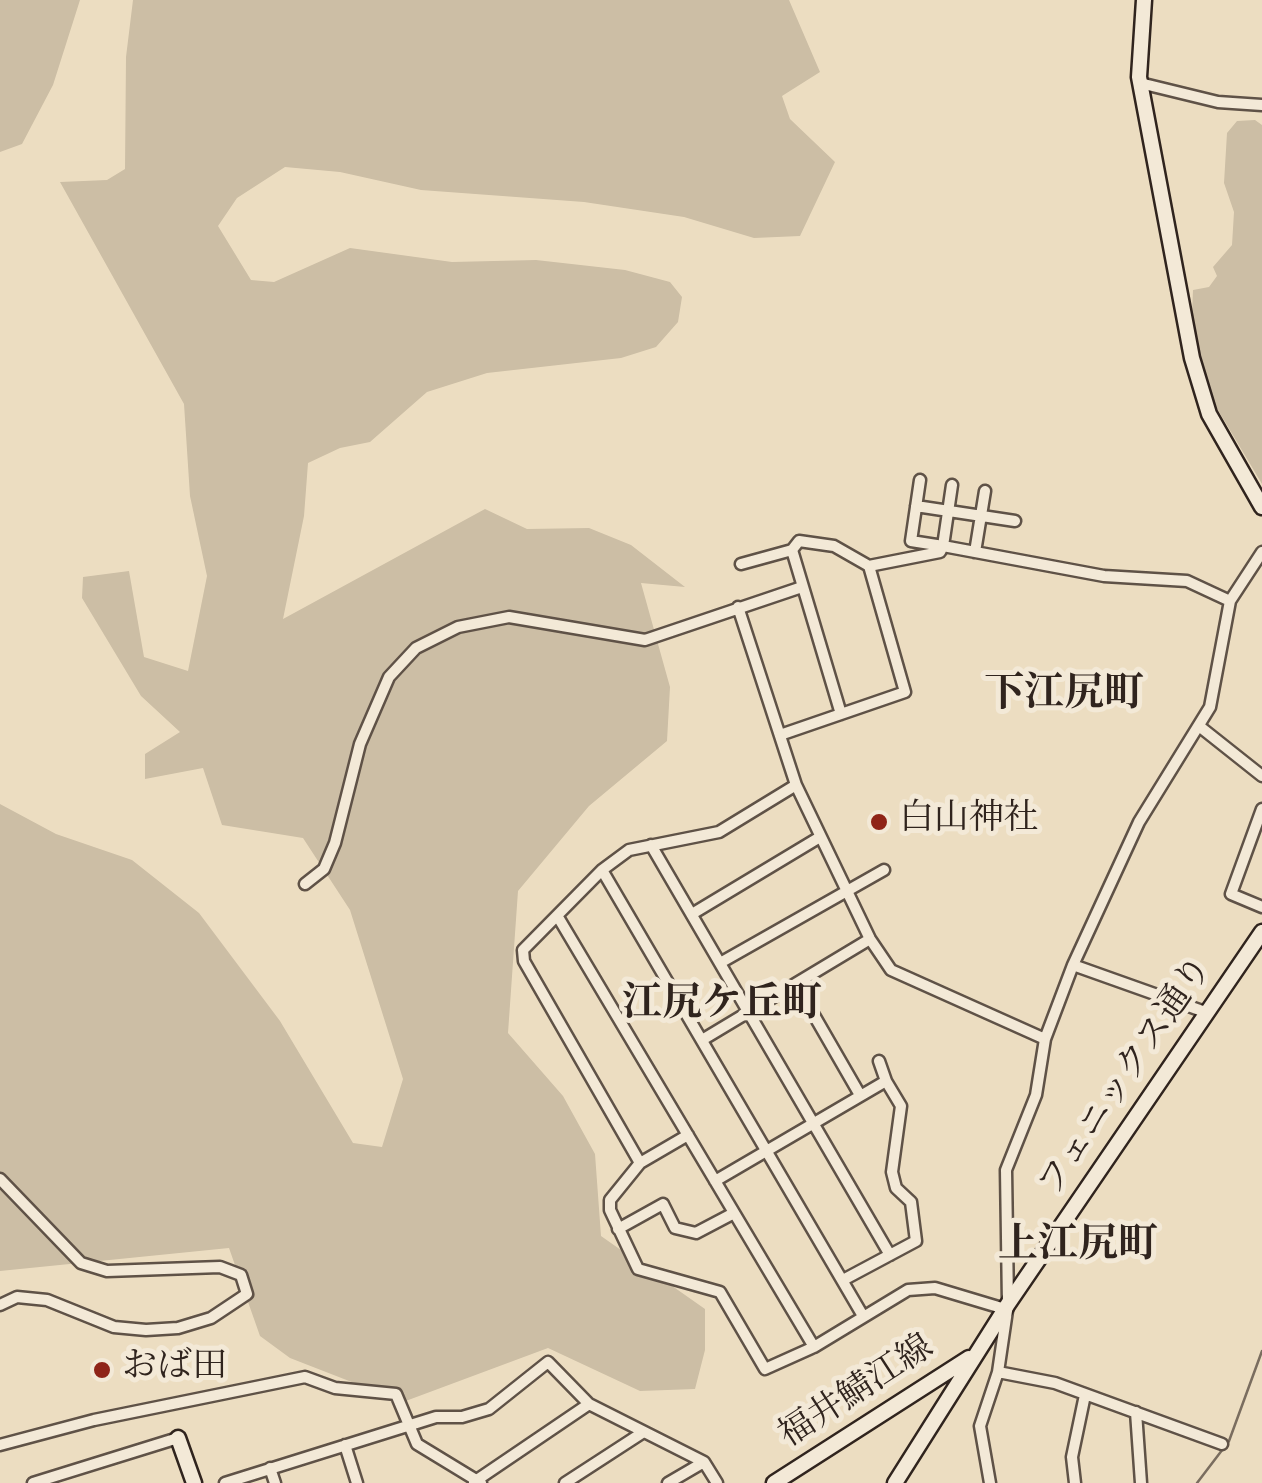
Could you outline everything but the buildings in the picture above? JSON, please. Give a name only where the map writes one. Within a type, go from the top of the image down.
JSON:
[{"type":"main road","points":[[1144,0],[1138,58],[1140,83],[1198,382],[1209,414],[1262,507]]},
{"type":"main road","name":"フェニックス通り","points":[[895,1483],[974,1355],[1262,932]]},
{"type":"main road","name":"福井鯖江線","points":[[774,1483],[974,1355]]},
{"type":"main road","points":[[178,1438],[194,1483]]},
{"type":"street","points":[[1140,83],[1218,102],[1262,105]]},
{"type":"street","points":[[920,480],[910,541],[1104,576],[1187,581],[1230,601]]},
{"type":"street","points":[[741,564],[792,550],[800,541],[813,540],[869,566],[940,552],[952,485]]},
{"type":"street","points":[[975,552],[985,491]]},
{"type":"street","points":[[916,506],[1015,522]]},
{"type":"street","points":[[792,550],[841,714]]},
{"type":"street","points":[[990,1483],[980,1426],[998,1372],[1007,1306],[1006,1170],[1036,1095],[1045,1039],[1073,965],[1139,822],[1210,708],[1230,601],[1262,552]]},
{"type":"street","points":[[780,735],[905,692],[869,566]]},
{"type":"street","points":[[305,884],[324,870],[335,844],[360,744],[389,677],[416,648],[458,627],[509,618],[634,642],[802,587]]},
{"type":"street","points":[[738,607],[796,784],[870,939],[891,970],[1045,1039]]},
{"type":"street","points":[[1199,726],[1262,776]]},
{"type":"street","points":[[640,1163],[524,961],[523,950],[602,870],[629,850],[718,832],[796,784]]},
{"type":"street","points":[[1262,809],[1231,894],[1262,907]]},
{"type":"street","points":[[692,914],[820,837]]},
{"type":"street","points":[[651,845],[890,1255]]},
{"type":"street","points":[[602,870],[863,1316]]},
{"type":"street","points":[[720,962],[884,870]]},
{"type":"street","points":[[558,917],[814,1347]]},
{"type":"street","points":[[702,1040],[870,939]]},
{"type":"street","points":[[1073,965],[1208,1013]]},
{"type":"street","points":[[796,984],[860,1095]]},
{"type":"street","points":[[843,1280],[916,1241],[911,1202],[896,1188],[892,1172],[900,1106],[879,1061]]},
{"type":"street","points":[[715,1181],[886,1081]]},
{"type":"street","points":[[688,1136],[640,1163],[610,1200],[618,1229],[638,1269],[646,1275],[720,1292],[765,1369],[814,1347],[908,1290],[922,1288],[1007,1306]]},
{"type":"street","points":[[0,1179],[82,1263],[107,1271],[220,1267],[241,1275],[247,1294],[212,1318],[178,1328],[146,1330],[114,1327],[47,1300],[17,1297],[0,1305]]},
{"type":"street","points":[[618,1229],[663,1204],[675,1228],[696,1233],[734,1213]]},
{"type":"street","points":[[225,1483],[408,1425],[489,1409],[548,1362],[588,1404],[704,1462],[717,1483]]},
{"type":"street","points":[[998,1372],[1055,1382],[1222,1444]]},
{"type":"street","points":[[0,1445],[94,1420],[305,1377],[335,1388],[396,1394],[416,1444],[477,1481],[588,1404]]},
{"type":"street","points":[[1075,1483],[1072,1457],[1085,1395]]},
{"type":"street","points":[[1136,1412],[1141,1483]]},
{"type":"street","points":[[564,1483],[642,1433]]},
{"type":"street","points":[[33,1483],[178,1438]]},
{"type":"street","points":[[345,1445],[357,1483]]},
{"type":"street","points":[[668,1483],[704,1462]]},
{"type":"street","points":[[270,1468],[275,1483]]},
{"type":"shaded area","points":[[0,0],[80,0],[53,85],[22,144],[0,152]]},
{"type":"shaded area","points":[[133,0],[789,0],[820,72],[782,96],[790,119],[835,162],[800,236],[754,238],[684,217],[584,202],[421,190],[340,172],[285,167],[237,198],[218,226],[251,280],[274,282],[350,248],[452,262],[536,260],[625,270],[670,282],[682,297],[678,322],[656,347],[621,358],[487,373],[427,392],[370,442],[340,448],[308,463],[304,516],[283,619],[485,509],[527,529],[589,528],[631,545],[685,587],[641,583],[670,687],[667,741],[589,806],[518,891],[508,1033],[563,1096],[595,1154],[601,1236],[705,1309],[705,1350],[695,1389],[640,1391],[548,1348],[403,1402],[290,1358],[260,1336],[229,1248],[0,1271],[0,804],[56,834],[132,860],[199,913],[280,1021],[353,1143],[382,1147],[403,1079],[350,910],[303,838],[222,825],[203,768],[145,779],[145,754],[180,732],[141,696],[82,598],[83,577],[129,571],[144,657],[188,671],[207,576],[190,496],[184,404],[60,182],[107,180],[125,169],[126,57]]},
{"type":"shaded area","points":[[1255,120],[1262,125],[1262,484],[1212,400],[1194,340],[1192,313],[1193,290],[1209,287],[1217,276],[1213,267],[1232,245],[1234,212],[1224,183],[1227,133],[1237,121]]},
{"type":"waterway","points":[[1197,1483],[1229,1441],[1262,1351]]},
{"type":"place","name":"白山神社","points":[[879,822]]},
{"type":"place","name":"おば田","points":[[102,1370]]},
{"type":"district","name":"下江尻町","points":[[1064,698]]},
{"type":"district","name":"江尻ケ丘町","points":[[722,1008]]},
{"type":"district","name":"上江尻町","points":[[1078,1249]]}]
